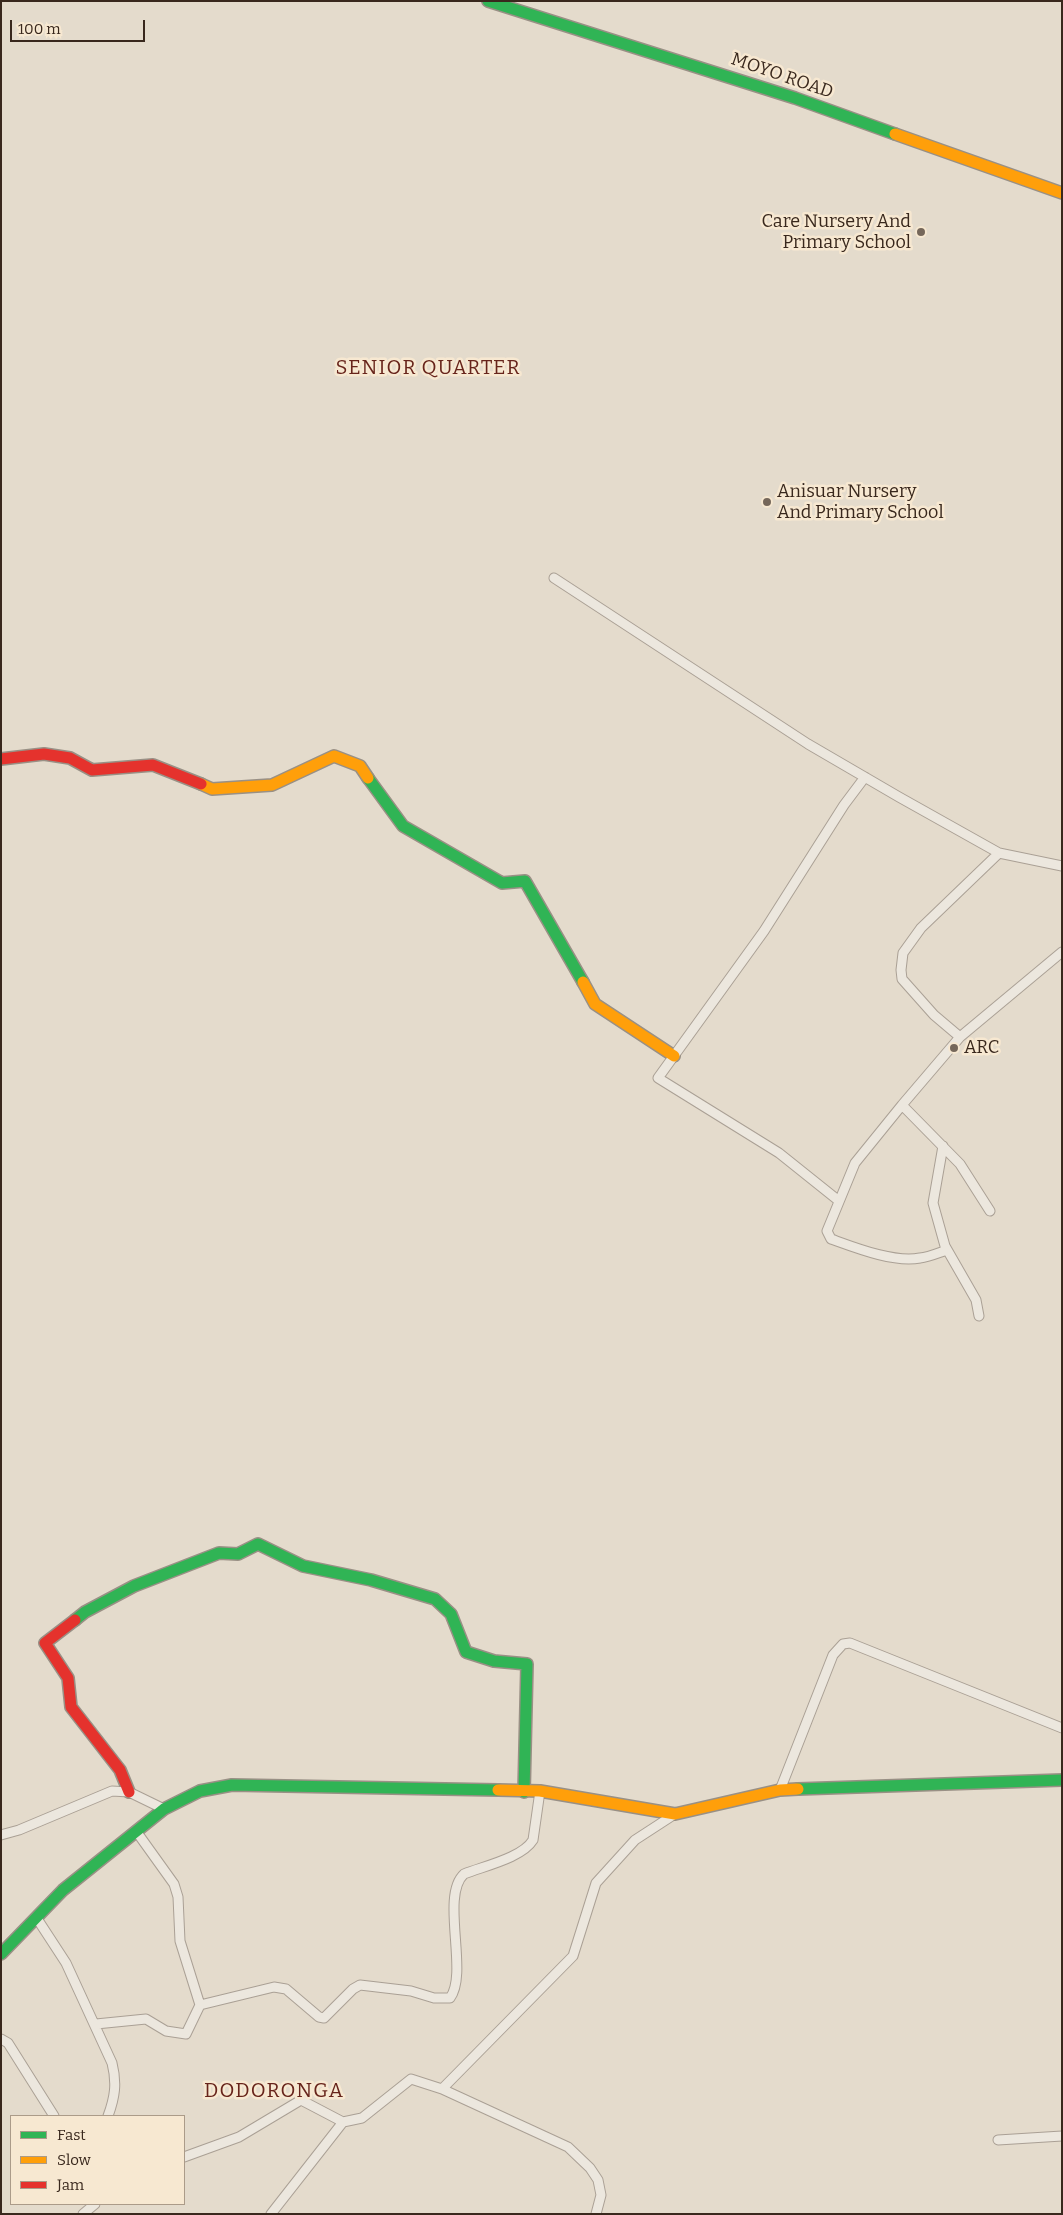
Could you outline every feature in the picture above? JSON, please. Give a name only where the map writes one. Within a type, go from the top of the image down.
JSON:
[{"type":"street","name":"MOYO ROAD","points":[[488,1],[778,92],[1062,193]]},
{"type":"street","points":[[554,578],[808,744],[865,777],[999,852],[1062,866]]},
{"type":"street","points":[[1,759],[44,754],[70,758],[92,770],[154,765],[212,789],[272,785],[334,756],[360,766],[403,826],[502,883],[525,881],[595,1004],[674,1056]]},
{"type":"street","points":[[839,1201],[779,1153],[658,1078],[764,931],[844,805],[865,777]]},
{"type":"street","points":[[960,1037],[928,1009],[902,979],[903,953],[921,928],[999,852]]},
{"type":"street","points":[[947,1250],[919,1259],[905,1258],[862,1250],[831,1239],[827,1231],[855,1163],[902,1105],[960,1037],[1062,952]]},
{"type":"street","points":[[902,1105],[943,1146],[968,1175],[990,1211]]},
{"type":"street","points":[[943,1146],[933,1203],[947,1250],[976,1300],[979,1316]]},
{"type":"street","points":[[129,1792],[120,1770],[71,1707],[68,1678],[45,1643],[85,1612],[134,1586],[219,1553],[238,1554],[258,1544],[303,1566],[372,1580],[435,1599],[451,1614],[466,1652],[494,1660],[527,1664],[524,1792]]},
{"type":"street","points":[[780,1790],[833,1655],[843,1644],[850,1643],[1062,1728]]},
{"type":"street","points":[[442,2089],[573,1956],[596,1883],[635,1840],[675,1814],[780,1790],[1062,1780]]},
{"type":"street","points":[[1,1954],[63,1890],[164,1809],[200,1790],[232,1785],[540,1791],[675,1814]]},
{"type":"street","points":[[1,1835],[19,1830],[112,1791],[129,1792],[164,1809]]},
{"type":"street","points":[[200,2005],[274,1987],[286,1989],[324,2018],[353,1989],[360,1985],[411,1991],[434,1998],[448,1999],[453,1992],[456,1974],[455,1907],[459,1878],[464,1874],[519,1854],[530,1846],[533,1840],[540,1791]]},
{"type":"street","points":[[96,2024],[146,2019],[166,2031],[186,2034],[200,2005],[180,1941],[178,1897],[174,1884],[136,1831]]},
{"type":"street","points":[[36,1917],[66,1963],[96,2024],[112,2062],[116,2080],[114,2100],[108,2115]]},
{"type":"street","points":[[1,2038],[8,2043],[53,2115]]},
{"type":"street","points":[[185,2157],[239,2137],[301,2100],[343,2122],[362,2118],[411,2078],[442,2089],[568,2147],[590,2168],[598,2180],[601,2195],[596,2214]]},
{"type":"street","points":[[271,2214],[343,2122]]},
{"type":"street","points":[[998,2140],[1062,2136]]},
{"type":"street","points":[[83,2214],[94,2205]]},
{"type":"traffic: fast","points":[[488,1],[795,98],[895,134]]},
{"type":"traffic: fast","points":[[368,778],[403,826],[502,883],[525,881],[583,982]]},
{"type":"traffic: fast","points":[[75,1620],[85,1612],[134,1586],[219,1553],[238,1554],[258,1544],[303,1566],[371,1580],[435,1599],[451,1614],[466,1652],[494,1661],[527,1664],[524,1792]]},
{"type":"traffic: fast","points":[[798,1789],[1062,1780]]},
{"type":"traffic: fast","points":[[1,1954],[63,1890],[164,1809],[200,1791],[232,1785],[498,1790]]},
{"type":"traffic: slow","points":[[895,134],[1062,193]]},
{"type":"traffic: slow","points":[[201,784],[212,789],[272,785],[334,756],[360,766],[368,778]]},
{"type":"traffic: slow","points":[[583,982],[595,1004],[674,1056]]},
{"type":"traffic: slow","points":[[498,1790],[540,1791],[675,1814],[780,1790],[798,1789]]},
{"type":"traffic: jam","points":[[1,759],[44,754],[70,758],[92,770],[153,765],[201,784]]},
{"type":"traffic: jam","points":[[75,1620],[45,1643],[68,1678],[71,1707],[120,1770],[129,1792]]},
{"type":"place","name":"Care Nursery And Primary School","points":[[921,232]]},
{"type":"place","name":"Anisuar Nursery And Primary School","points":[[767,502]]},
{"type":"place","name":"ARC","points":[[954,1048]]},
{"type":"district","name":"SENIOR QUARTER","points":[[428,368]]},
{"type":"district","name":"DODORONGA","points":[[274,2091]]}]
